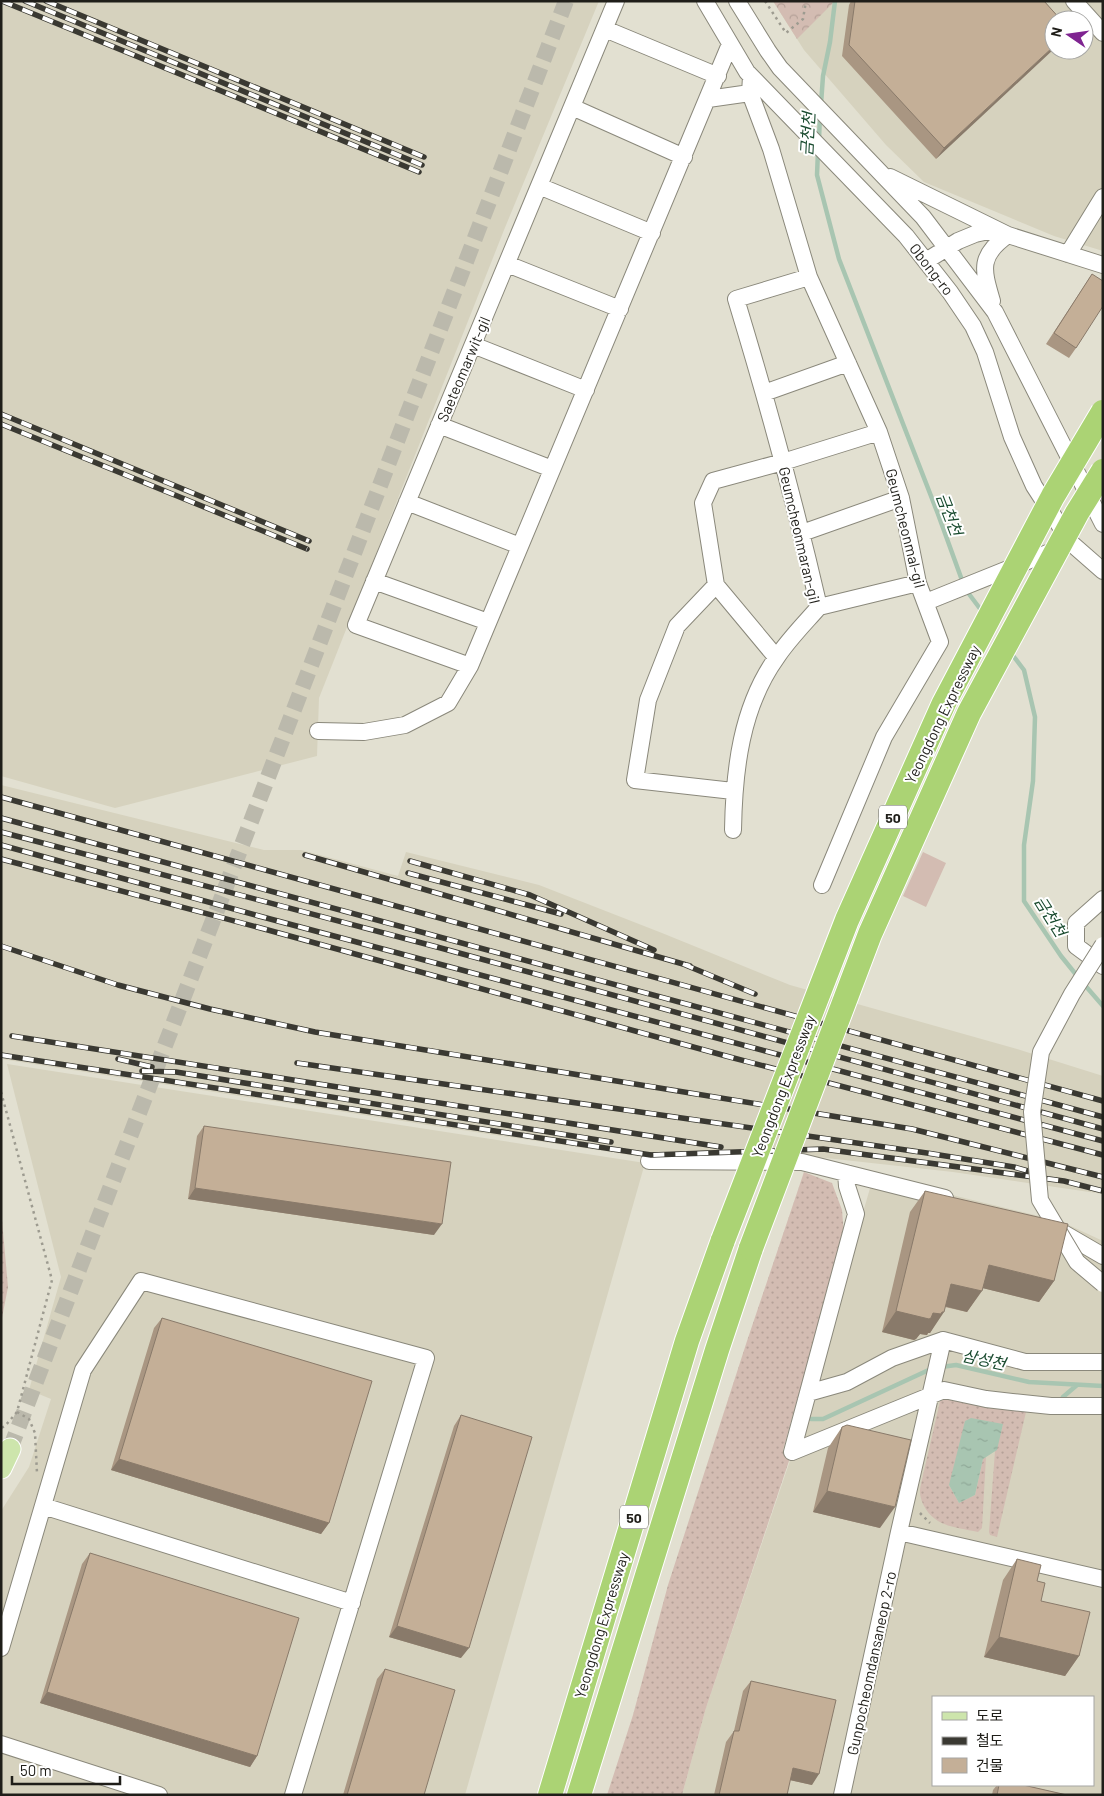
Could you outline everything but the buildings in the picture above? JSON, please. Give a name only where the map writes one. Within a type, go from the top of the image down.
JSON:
[{"type":"highway","name":"Yeongdong Expressway","points":[[550,1795],[687,1341],[723,1240],[847,920],[944,703],[1052,496],[1103,412]]},
{"type":"highway","name":"Yeongdong Expressway","points":[[579,1795],[717,1350],[751,1248],[870,934],[961,731],[1077,513],[1103,471]]},
{"type":"main road","points":[[1,1468],[10,1449]]},
{"type":"street","name":"Saeteomarwit-gil","points":[[470,666],[356,625],[616,1]]},
{"type":"street","name":"Obong-ro","points":[[705,1],[747,72],[751,85],[774,100],[906,236],[973,326],[985,352],[1012,437],[1034,486],[1071,543],[1103,571]]},
{"type":"street","name":"Obong-ro","points":[[737,1],[780,68],[922,217],[995,312],[1103,524]]},
{"type":"street","points":[[1074,1],[1103,33]]},
{"type":"street","points":[[605,29],[718,76]]},
{"type":"street","points":[[318,731],[364,732],[405,725],[448,703],[470,666],[730,44]]},
{"type":"street","points":[[708,99],[751,85]]},
{"type":"street","name":"Geumcheonmal-gil","points":[[751,85],[809,276],[879,432],[901,498],[918,583],[940,642],[884,736],[822,885]]},
{"type":"street","points":[[572,107],[684,157]]},
{"type":"street","points":[[881,173],[1008,235]]},
{"type":"street","points":[[540,186],[652,233]]},
{"type":"street","points":[[1068,254],[1103,197]]},
{"type":"street","points":[[926,261],[958,241],[989,231],[1008,235],[1103,266]]},
{"type":"street","points":[[995,312],[984,274],[987,258],[996,244],[1008,235]]},
{"type":"street","points":[[507,264],[620,309]]},
{"type":"street","name":"Geumcheonmaran-gil","points":[[733,830],[734,791],[738,755],[757,691],[776,658],[819,607],[783,462],[736,299],[809,276]]},
{"type":"street","points":[[473,345],[586,390]]},
{"type":"street","points":[[764,393],[848,363]]},
{"type":"street","points":[[439,425],[552,469]]},
{"type":"street","points":[[776,658],[716,585],[703,503],[713,481],[783,462],[879,432]]},
{"type":"street","points":[[802,533],[901,498]]},
{"type":"street","points":[[407,502],[520,546]]},
{"type":"street","points":[[926,602],[1071,543]]},
{"type":"street","points":[[374,581],[488,622]]},
{"type":"street","points":[[819,607],[918,583]]},
{"type":"street","points":[[716,585],[677,626],[648,700],[635,780],[734,791]]},
{"type":"street","points":[[1103,899],[1076,923],[1076,946],[1103,966]]},
{"type":"street","points":[[1103,945],[1072,994],[1041,1052],[1032,1112],[1040,1200],[1077,1262],[1103,1284]]},
{"type":"street","points":[[649,1161],[802,1162],[958,1202]]},
{"type":"street","points":[[846,1173],[847,1186],[856,1214],[792,1452],[944,1390],[986,1399],[1051,1406],[1103,1406]]},
{"type":"street","points":[[1038,1222],[1047,1224],[1103,1256]]},
{"type":"street","points":[[1,1648],[84,1370],[142,1282],[426,1358],[293,1795]]},
{"type":"street","points":[[808,1393],[847,1382],[892,1358],[943,1340],[1025,1362],[1103,1362]]},
{"type":"street","name":"Gunpocheomdansaneop 2-ro","points":[[842,1795],[943,1340]]},
{"type":"street","points":[[43,1506],[352,1602]]},
{"type":"street","points":[[899,1532],[1103,1579]]},
{"type":"street","points":[[1,1744],[159,1795]]},
{"type":"path","points":[[765,1],[786,33],[803,19],[806,1]]},
{"type":"path","points":[[1,1092],[52,1280],[17,1412],[6,1426],[1,1428]]},
{"type":"path","points":[[17,1412],[30,1419],[35,1433],[37,1474]]},
{"type":"path","points":[[919,1510],[921,1516],[933,1524]]},
{"type":"shaded area","points":[[1,1],[599,1],[504,230],[319,698],[317,756],[115,808],[1,776]]},
{"type":"shaded area","points":[[773,1],[1103,1],[1103,251],[1054,236],[924,182],[886,145],[804,50]]},
{"type":"shaded area","points":[[1,785],[264,850],[301,850],[398,876],[406,852],[539,885],[790,985],[1017,1049],[1103,1076],[1103,1194],[953,1172],[817,1157],[651,1158],[1,1059]]},
{"type":"shaded area","points":[[7,1064],[645,1163],[465,1795],[1,1795],[1,1511],[29,1467],[51,1399],[29,1390],[61,1277]]},
{"type":"shaded area","points":[[875,1171],[952,1195],[1060,1221],[1103,1241],[1103,1795],[682,1795],[706,1708],[797,1440]]},
{"type":"green space","points":[[773,1],[835,1],[797,39]]},
{"type":"green space","points":[[923,852],[946,863],[926,907],[903,896]]},
{"type":"green space","points":[[804,1172],[832,1183],[842,1210],[844,1236],[783,1450],[792,1452],[706,1708],[682,1795],[607,1795],[633,1715],[668,1585]]},
{"type":"green space","points":[[1,1209],[8,1287],[1,1323]]},
{"type":"green space","points":[[946,1394],[1026,1412],[997,1537],[990,1535],[989,1532],[995,1451],[1003,1424],[949,1485],[959,1503],[975,1495],[983,1459],[986,1457],[982,1528],[978,1532],[939,1522],[928,1512],[922,1501],[920,1487],[941,1397]]},
{"type":"water","points":[[971,1418],[1003,1424],[997,1450],[983,1459],[975,1495],[959,1503],[949,1485],[965,1421]]},
{"type":"waterway","name":"금천천","points":[[821,104],[823,76],[830,42],[835,1]]},
{"type":"waterway","name":"금천천","points":[[819,139],[820,116]]},
{"type":"waterway","name":"금천천","points":[[818,151],[817,175],[839,259],[963,583]]},
{"type":"waterway","name":"금천천","points":[[966,590],[984,614]]},
{"type":"waterway","name":"금천천","points":[[1011,653],[1024,670],[1035,717],[1033,781],[1024,845],[1024,901],[1061,956],[1078,977]]},
{"type":"waterway","name":"금천천","points":[[1083,983],[1103,1006]]},
{"type":"waterway","name":"삼성천","points":[[941,1367],[956,1365],[1029,1382],[1103,1386]]},
{"type":"waterway","name":"삼성천","points":[[811,1419],[823,1419],[933,1368]]},
{"type":"waterway","points":[[1063,1397],[1077,1385]]},
{"type":"tunnel","points":[[10,1449],[566,1]]},
{"type":"railway","points":[[2,1],[419,172]]},
{"type":"railway","points":[[25,1],[422,165]]},
{"type":"railway","points":[[46,1],[424,157]]},
{"type":"railway","points":[[1,414],[309,541]]},
{"type":"railway","points":[[1,424],[307,549]]},
{"type":"railway","points":[[1,797],[1103,1101]]},
{"type":"railway","points":[[1,818],[1103,1117]]},
{"type":"railway","points":[[1,832],[437,947],[1103,1129]]},
{"type":"railway","points":[[1,845],[259,916],[1103,1141]]},
{"type":"railway","points":[[305,855],[690,966]]},
{"type":"railway","points":[[1,859],[257,927],[726,1056],[1103,1155]]},
{"type":"railway","points":[[410,861],[530,895],[654,950]]},
{"type":"railway","points":[[408,873],[561,914]]},
{"type":"railway","points":[[1,946],[118,985],[210,1009],[315,1032],[912,1129],[1103,1177]]},
{"type":"railway","points":[[683,964],[755,994]]},
{"type":"railway","points":[[12,1036],[721,1147]]},
{"type":"railway","points":[[1,1055],[651,1155],[823,1149],[1064,1181],[1103,1191]]},
{"type":"railway","points":[[118,1059],[152,1067]]},
{"type":"railway","points":[[297,1063],[927,1153],[1028,1171]]},
{"type":"railway","points":[[142,1071],[176,1072],[611,1142]]}]
